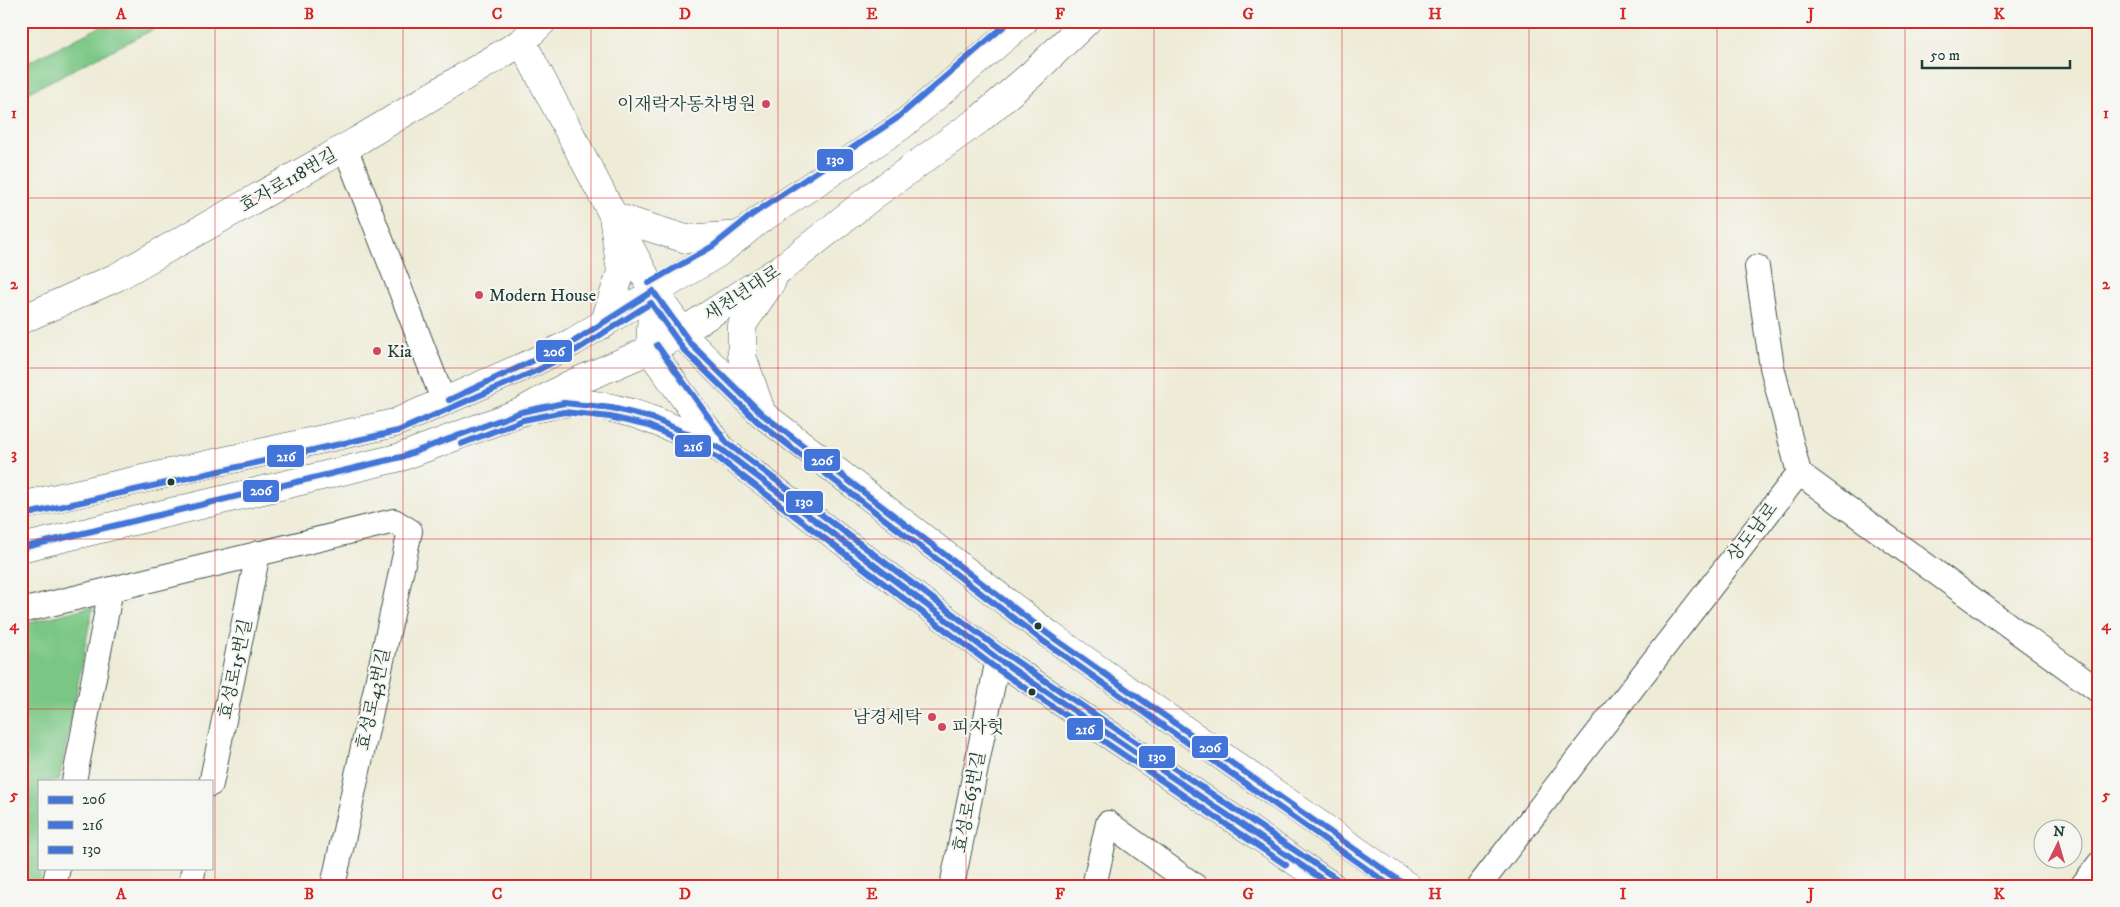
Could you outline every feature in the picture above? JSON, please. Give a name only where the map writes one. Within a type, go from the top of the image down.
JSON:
[{"type":"main road","name":"효자로118번길","points":[[21,320],[117,277],[345,147],[522,42],[543,21]]},
{"type":"main road","points":[[21,506],[395,423],[534,362],[604,324],[653,291],[718,253],[741,235],[901,126],[1024,21]]},
{"type":"main road","name":"새천년대로","points":[[21,548],[401,457],[521,412],[569,385],[650,350],[682,332],[782,268],[874,195],[980,119],[1032,74],[1086,21]]},
{"type":"main road","points":[[522,42],[653,291],[691,344],[762,414],[1048,634],[1407,886]]},
{"type":"main road","points":[[613,216],[686,239],[741,235]]},
{"type":"main road","points":[[604,324],[621,272],[613,216]]},
{"type":"main road","points":[[762,414],[742,356],[742,325],[782,268]]},
{"type":"main road","points":[[653,291],[650,350],[721,449]]},
{"type":"main road","points":[[521,412],[564,403],[612,408],[652,418],[721,449],[998,659],[1332,886]]},
{"type":"street","points":[[345,147],[444,402]]},
{"type":"street","points":[[1757,267],[1772,366],[1799,473],[2099,691]]},
{"type":"street","name":"상도남로","points":[[1479,886],[1799,473]]},
{"type":"street","name":"효성로43번길","points":[[258,554],[394,521],[410,531],[333,886]]},
{"type":"street","points":[[21,611],[258,554]]},
{"type":"street","name":"효성로15번길","points":[[212,780],[258,554]]},
{"type":"street","points":[[74,780],[111,589]]},
{"type":"street","name":"효성로63번길","points":[[952,886],[998,659]]},
{"type":"street","points":[[1094,886],[1108,823],[1195,886]]},
{"type":"street","points":[[2082,886],[2099,864]]},
{"type":"street","points":[[54,886],[58,870]]},
{"type":"street","points":[[190,886],[194,870]]},
{"type":"green space","points":[[112,21],[170,21],[21,96],[21,66]]},
{"type":"green space","points":[[93,606],[59,780],[38,780],[38,870],[42,870],[39,885],[21,882],[21,625]]},
{"type":"transit line","name":"130","points":[[649,283],[713,246],[753,214],[896,119],[1010,21]]},
{"type":"transit line","name":"206","points":[[653,291],[691,344],[762,414],[1048,634],[1407,886]]},
{"type":"transit line","name":"206","points":[[449,400],[573,342],[653,291]]},
{"type":"transit line","name":"216","points":[[23,515],[398,431],[538,370],[578,349],[651,303],[684,350],[757,421],[1043,641],[1391,886]]},
{"type":"transit line","name":"130","points":[[657,345],[727,443],[1003,652],[1337,879]]},
{"type":"transit line","name":"206","points":[[21,548],[401,457],[521,412],[564,403],[612,408],[652,418],[721,449],[998,659],[1332,886]]},
{"type":"transit line","name":"216","points":[[461,444],[523,420],[564,412],[610,417],[649,426],[717,457],[993,666],[1286,865]]},
{"type":"place","name":"이재락자동차병원","points":[[766,104]]},
{"type":"place","name":"Modern House","points":[[479,295]]},
{"type":"place","name":"Kia","points":[[377,351]]},
{"type":"place","name":"남경세탁","points":[[932,717]]},
{"type":"place","name":"피자헛","points":[[942,727]]}]
